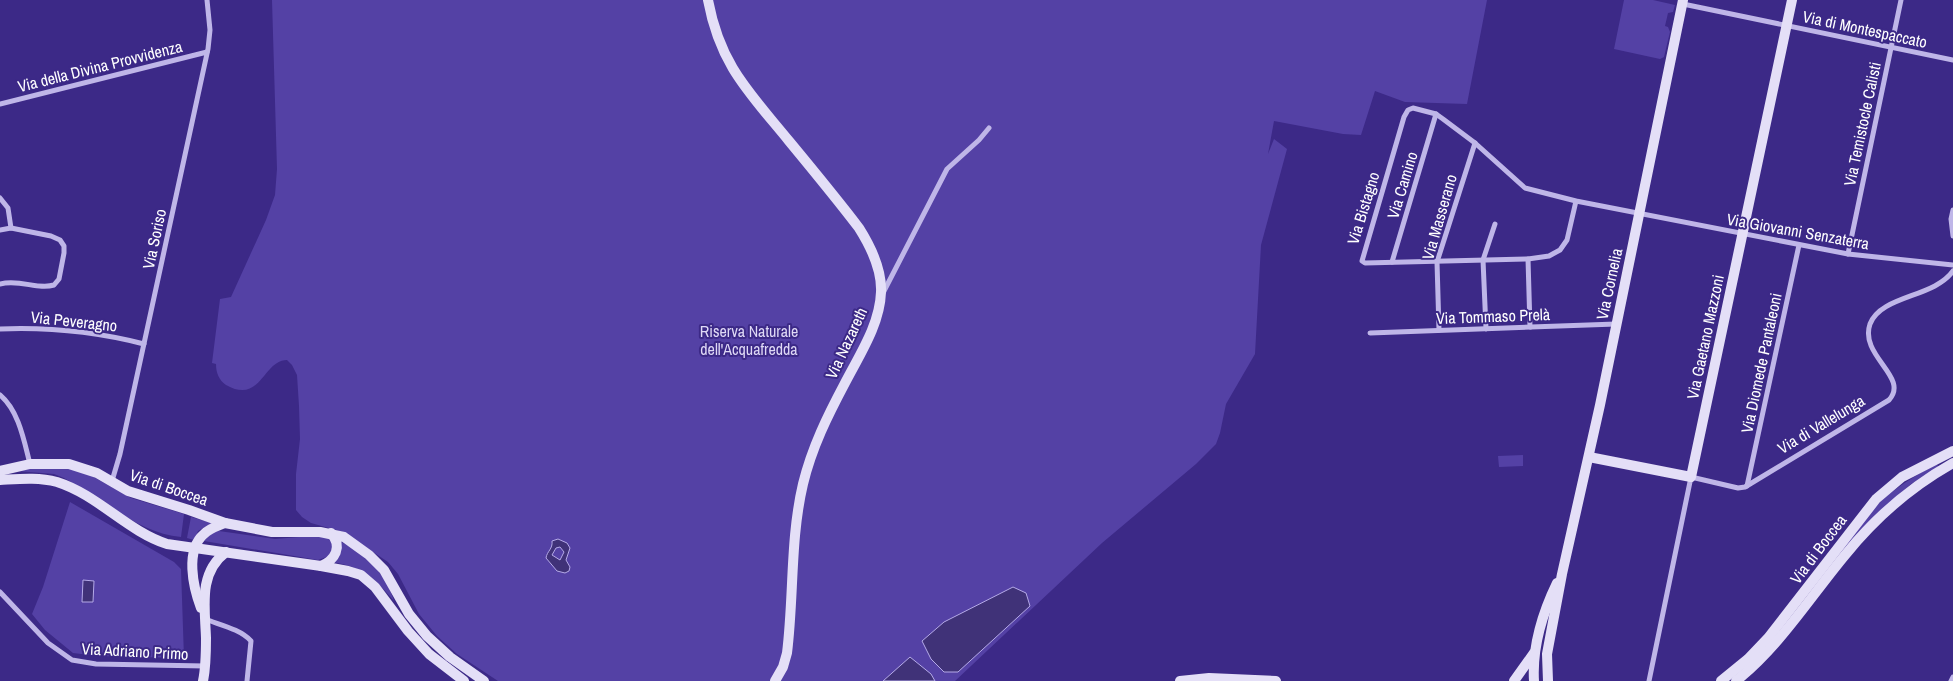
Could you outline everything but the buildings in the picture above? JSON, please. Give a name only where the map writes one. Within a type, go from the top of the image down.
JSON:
[{"type":"street","name":"Via Soriso","points":[[112,482],[120,454],[207,52],[210,34],[207,0]]},
{"type":"street","name":"Via Nazareth","points":[[708,0],[717,38],[733,70],[863,235],[879,274],[881,298],[871,332],[822,428],[808,465],[797,520],[787,653],[783,667],[775,681]]},
{"type":"street","name":"Via Gaetano Mazzoni","points":[[1649,681],[1792,0]]},
{"type":"street","name":"Via Temistocle Calisti","points":[[1848,254],[1901,0]]},
{"type":"street","name":"Via di Montespaccato","points":[[1683,2],[1953,60]]},
{"type":"street","name":"Via Cornelia","points":[[1548,680],[1547,654],[1562,574],[1589,457],[1683,2]]},
{"type":"street","name":"Via della Divina Provvidenza","points":[[0,104],[207,52]]},
{"type":"street","name":"Via Bistagno","points":[[1576,201],[1568,236],[1562,248],[1549,256],[1528,259],[1364,263],[1362,258],[1406,113],[1410,109],[1415,108],[1436,114],[1475,143],[1525,188],[1639,214]]},
{"type":"street","name":"Via Camino","points":[[1392,262],[1436,114]]},
{"type":"street","points":[[881,298],[947,169],[979,140],[989,128]]},
{"type":"street","name":"Via Masserano","points":[[1439,330],[1437,262],[1475,143]]},
{"type":"street","points":[[0,198],[8,208],[11,228]]},
{"type":"street","points":[[1953,210],[1951,219],[1953,236]]},
{"type":"street","name":"Via Giovanni Senzaterra","points":[[1639,214],[1848,254],[1953,264]]},
{"type":"street","points":[[1486,329],[1484,260],[1495,224]]},
{"type":"street","points":[[0,230],[11,228],[58,238],[64,246],[58,281],[54,285],[48,287],[19,282],[0,284]]},
{"type":"street","name":"Via Diomede Pantaleoni","points":[[1747,486],[1799,245]]},
{"type":"street","points":[[1528,259],[1530,327]]},
{"type":"street","name":"Via di Vallelunga","points":[[1747,486],[1891,398],[1895,384],[1872,349],[1869,337],[1872,322],[1882,310],[1939,285],[1953,272]]},
{"type":"street","name":"Via Tommaso Prelà","points":[[1370,333],[1616,324]]},
{"type":"street","name":"Via Peveragno","points":[[0,329],[35,328],[72,331],[111,336],[144,344]]},
{"type":"street","points":[[0,395],[9,404],[16,419],[30,464]]},
{"type":"street","name":"Via di Boccea","points":[[1720,681],[1748,660],[1768,638],[1880,495],[1902,477],[1953,451]]},
{"type":"street","points":[[1589,457],[1738,488],[1747,486]]},
{"type":"street","name":"Via di Boccea","points":[[1736,681],[1780,638],[1844,555],[1864,533],[1908,493],[1953,462]]},
{"type":"street","name":"Via di Boccea","points":[[0,472],[30,464],[68,464],[92,472],[128,491],[225,523],[272,532],[331,533],[349,540],[381,566],[409,614],[427,636],[450,657],[484,681]]},
{"type":"street","points":[[0,480],[26,478],[58,482],[78,492],[156,540],[173,546],[320,566],[348,571],[369,580],[419,644],[464,681]]},
{"type":"street","points":[[204,617],[193,573],[196,548],[204,534],[225,523]]},
{"type":"street","points":[[320,566],[332,560],[337,552],[337,542],[331,533]]},
{"type":"street","points":[[203,681],[206,666],[204,600],[210,570],[217,559],[226,552]]},
{"type":"street","name":"Via Cornelia","points":[[1534,681],[1534,652],[1546,610],[1562,574]]},
{"type":"street","name":"Via Adriano Primo","points":[[0,592],[48,643],[72,660],[96,664],[206,666]]},
{"type":"street","points":[[204,617],[246,636],[251,641],[247,681]]},
{"type":"street","points":[[1514,681],[1534,652]]},
{"type":"street","points":[[1951,681],[1953,677]]},
{"type":"street","points":[[1180,681],[1209,678],[1276,681]]},
{"type":"green space","name":"Riserva Naturale dell'Acquafredda","points":[[272,0],[1487,0],[1467,104],[1405,102],[1375,91],[1361,135],[1343,134],[1274,121],[1268,154],[1274,139],[1287,149],[1261,245],[1255,354],[1226,404],[1216,444],[1196,464],[1102,543],[955,681],[498,681],[457,654],[437,636],[419,614],[398,574],[388,562],[343,532],[311,523],[296,510],[296,474],[300,439],[297,375],[292,365],[287,360],[279,362],[254,386],[247,390],[238,390],[221,381],[216,364],[212,363],[220,299],[231,297],[266,220],[275,195],[277,169]]},
{"type":"green space","points":[[1624,0],[1653,0],[1675,5],[1673,12],[1668,13],[1665,26],[1668,27],[1670,32],[1664,57],[1660,59],[1614,49]]},
{"type":"green space","points":[[1523,455],[1523,466],[1499,467],[1498,456]]},
{"type":"green space","points":[[1937,464],[1938,467],[1911,484],[1880,511],[1835,559],[1876,506],[1905,483]]},
{"type":"green space","points":[[64,467],[90,475],[131,498],[184,514],[181,537],[150,529],[135,522],[64,478],[54,474],[17,471],[34,468]]},
{"type":"green space","points":[[70,502],[174,562],[181,569],[184,658],[98,656],[73,653],[45,630],[32,614],[43,587]]},
{"type":"green space","points":[[191,517],[212,523],[198,531],[194,540],[187,538]]},
{"type":"green space","points":[[219,531],[275,539],[311,536],[331,538],[334,544],[329,556],[318,560],[204,541],[213,532]]},
{"type":"green space","points":[[341,542],[367,558],[386,582],[394,601],[374,580],[360,570],[332,562]]},
{"type":"shaded area","points":[[558,539],[567,543],[570,548],[566,560],[570,567],[569,571],[565,573],[557,571],[546,558],[552,546],[552,541]],"holes":[[[560,547],[564,552],[560,560],[552,555],[556,548]]]},
{"type":"shaded area","points":[[83,580],[94,581],[93,602],[82,602]]},
{"type":"shaded area","points":[[1013,587],[1026,593],[1030,606],[958,672],[944,672],[931,659],[922,641],[944,622]]},
{"type":"shaded area","points":[[910,657],[931,674],[935,681],[883,681]]}]
